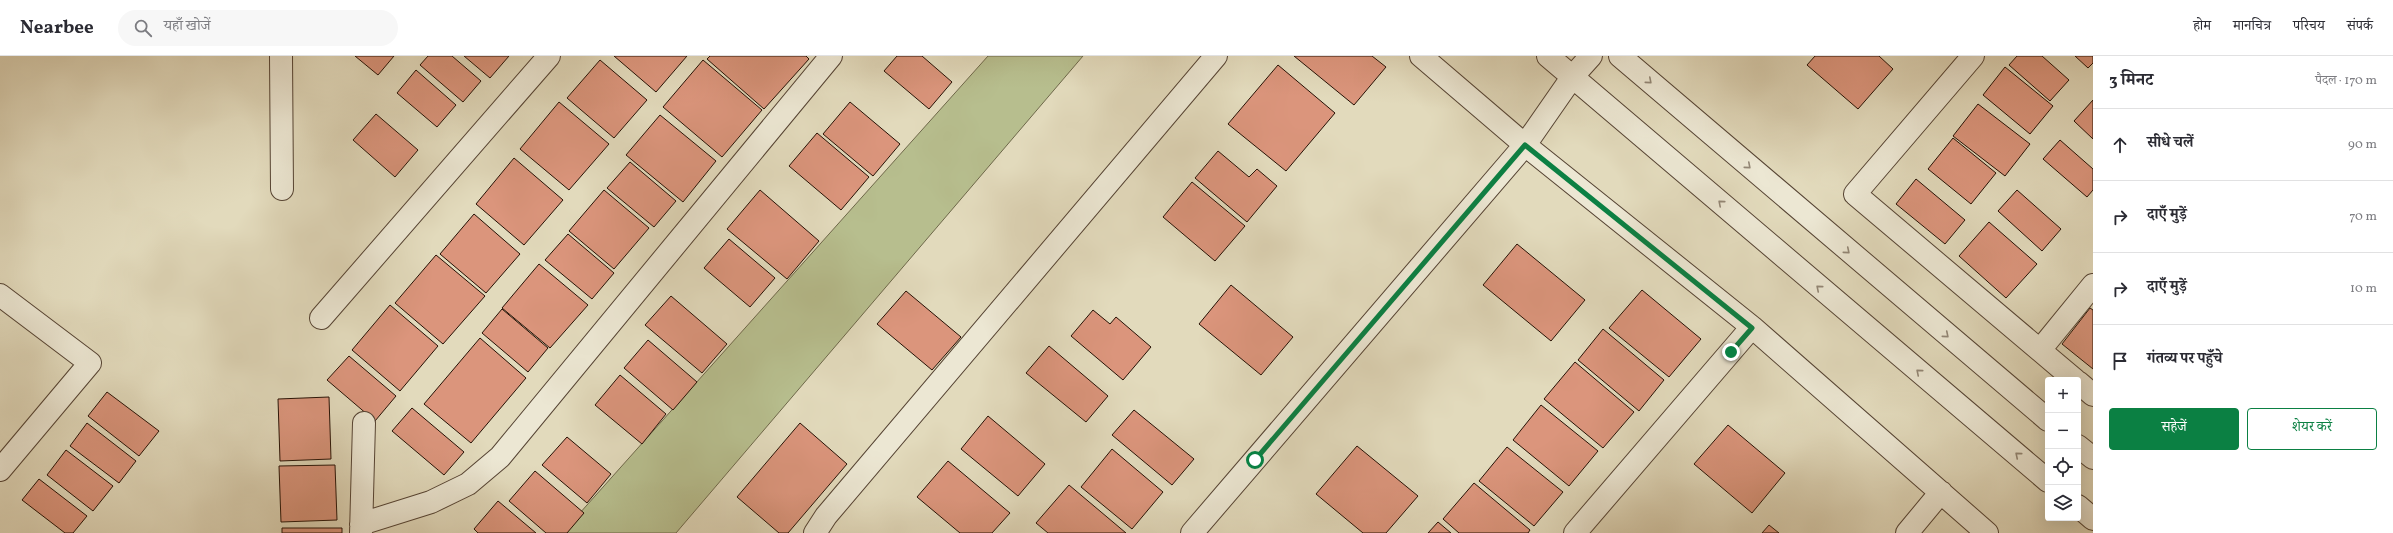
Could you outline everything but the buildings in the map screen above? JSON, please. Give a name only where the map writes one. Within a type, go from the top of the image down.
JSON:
[{"type":"street","points":[[281,56],[282,189]]},
{"type":"street","points":[[321,318],[549,56]]},
{"type":"street","points":[[364,423],[361,529],[431,502],[468,484],[500,457],[831,56]]},
{"type":"street","points":[[815,533],[826,516],[1216,56]]},
{"type":"street","points":[[1422,56],[1525,145],[1752,328],[1987,533]]},
{"type":"street","points":[[1548,56],[1793,266],[2045,478]]},
{"type":"street","points":[[1192,533],[1525,145],[1573,76],[1591,56]]},
{"type":"street","points":[[1620,56],[2045,417]]},
{"type":"street","points":[[1973,56],[1855,194],[2072,377]]},
{"type":"street","points":[[2040,350],[2093,285]]},
{"type":"street","points":[[0,295],[90,363],[0,470]]},
{"type":"street","points":[[1575,533],[1752,328]]},
{"type":"street","points":[[2081,385],[2093,395]]},
{"type":"street","points":[[2081,448],[2093,458]]},
{"type":"street","points":[[1907,533],[1940,492]]},
{"type":"street","points":[[2081,509],[2093,519]]},
{"type":"green space","points":[[988,56],[1083,56],[676,533],[562,533]]},
{"type":"route","points":[[1255,460],[1525,145],[1752,328],[1731,352]]}]
